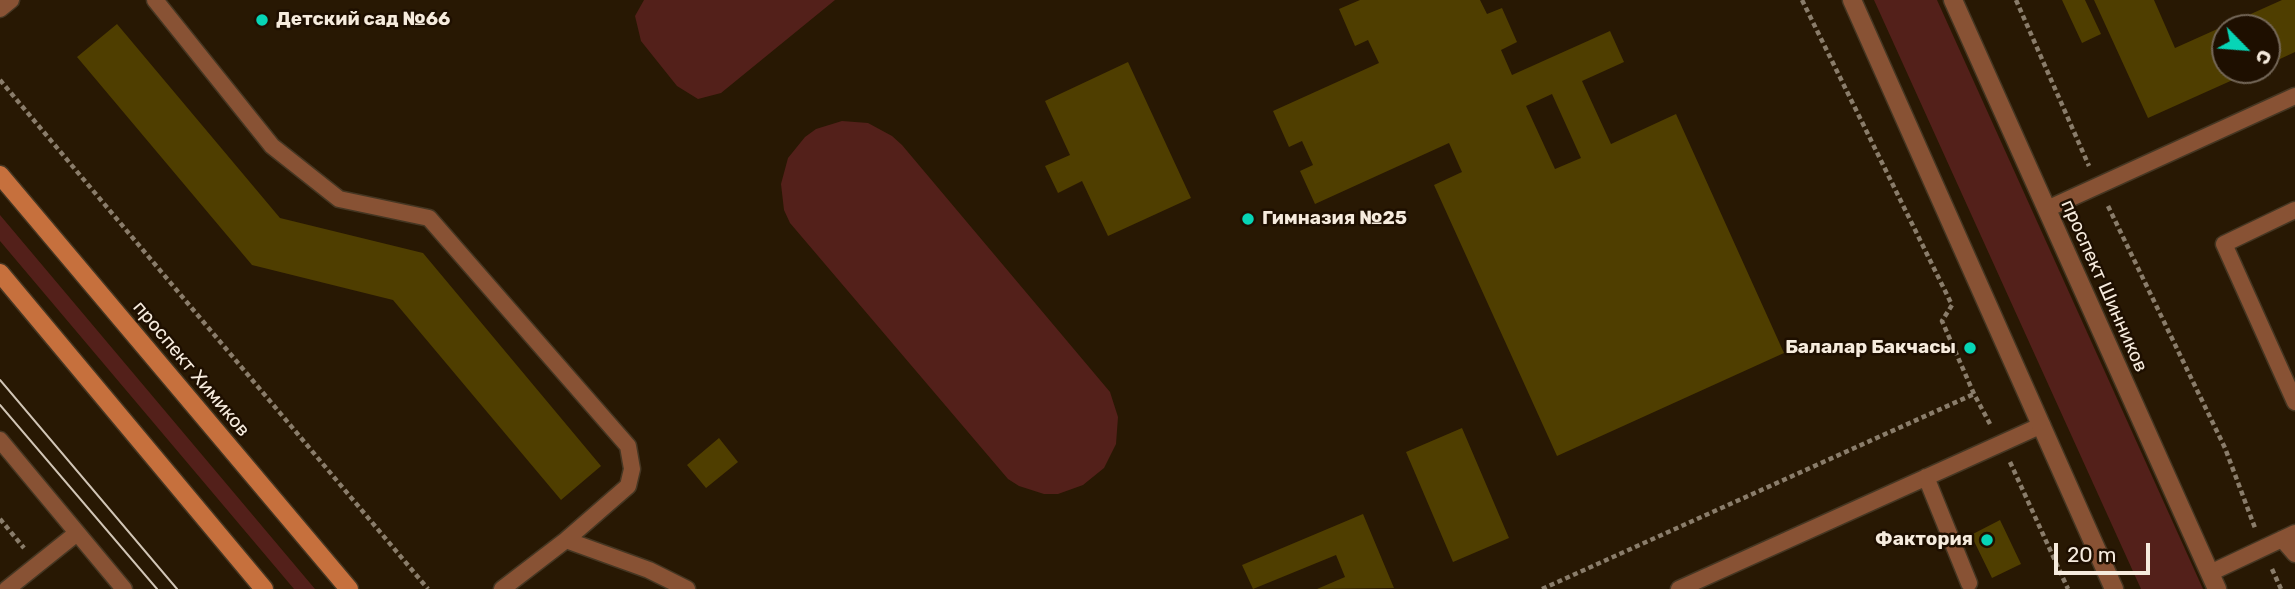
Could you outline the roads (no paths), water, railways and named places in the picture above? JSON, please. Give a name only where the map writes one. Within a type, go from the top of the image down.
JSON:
[{"type":"main road","name":"проспект Химиков","points":[[0,175],[349,589]]},
{"type":"main road","points":[[0,273],[264,589]]},
{"type":"street","points":[[1852,0],[2114,589]]},
{"type":"street","name":"проспект Шинников","points":[[1953,0],[2213,581]]},
{"type":"lane","points":[[0,9],[11,0]]},
{"type":"lane","points":[[155,0],[272,146],[339,199],[429,218],[628,446],[632,469],[628,486],[566,540],[502,589]]},
{"type":"lane","points":[[2047,209],[2295,96]]},
{"type":"lane","points":[[2295,210],[2224,244],[2295,401]]},
{"type":"lane","points":[[1679,589],[2042,425]]},
{"type":"lane","points":[[0,440],[124,589]]},
{"type":"lane","points":[[1926,477],[1969,583]]},
{"type":"lane","points":[[6,589],[77,533]]},
{"type":"lane","points":[[2213,581],[2263,548],[2288,536],[2295,554]]},
{"type":"lane","points":[[566,540],[649,570],[688,589]]},
{"type":"tram line","points":[[0,380],[177,589]]},
{"type":"tram line","points":[[0,405],[157,589]]},
{"type":"place","name":"Детский сад №66","points":[[262,20]]},
{"type":"place","name":"Гимназия №25","points":[[1248,219]]},
{"type":"place","name":"Балалар Бакчасы","points":[[1970,348]]},
{"type":"place","name":"Фактория","points":[[1987,540]]}]
